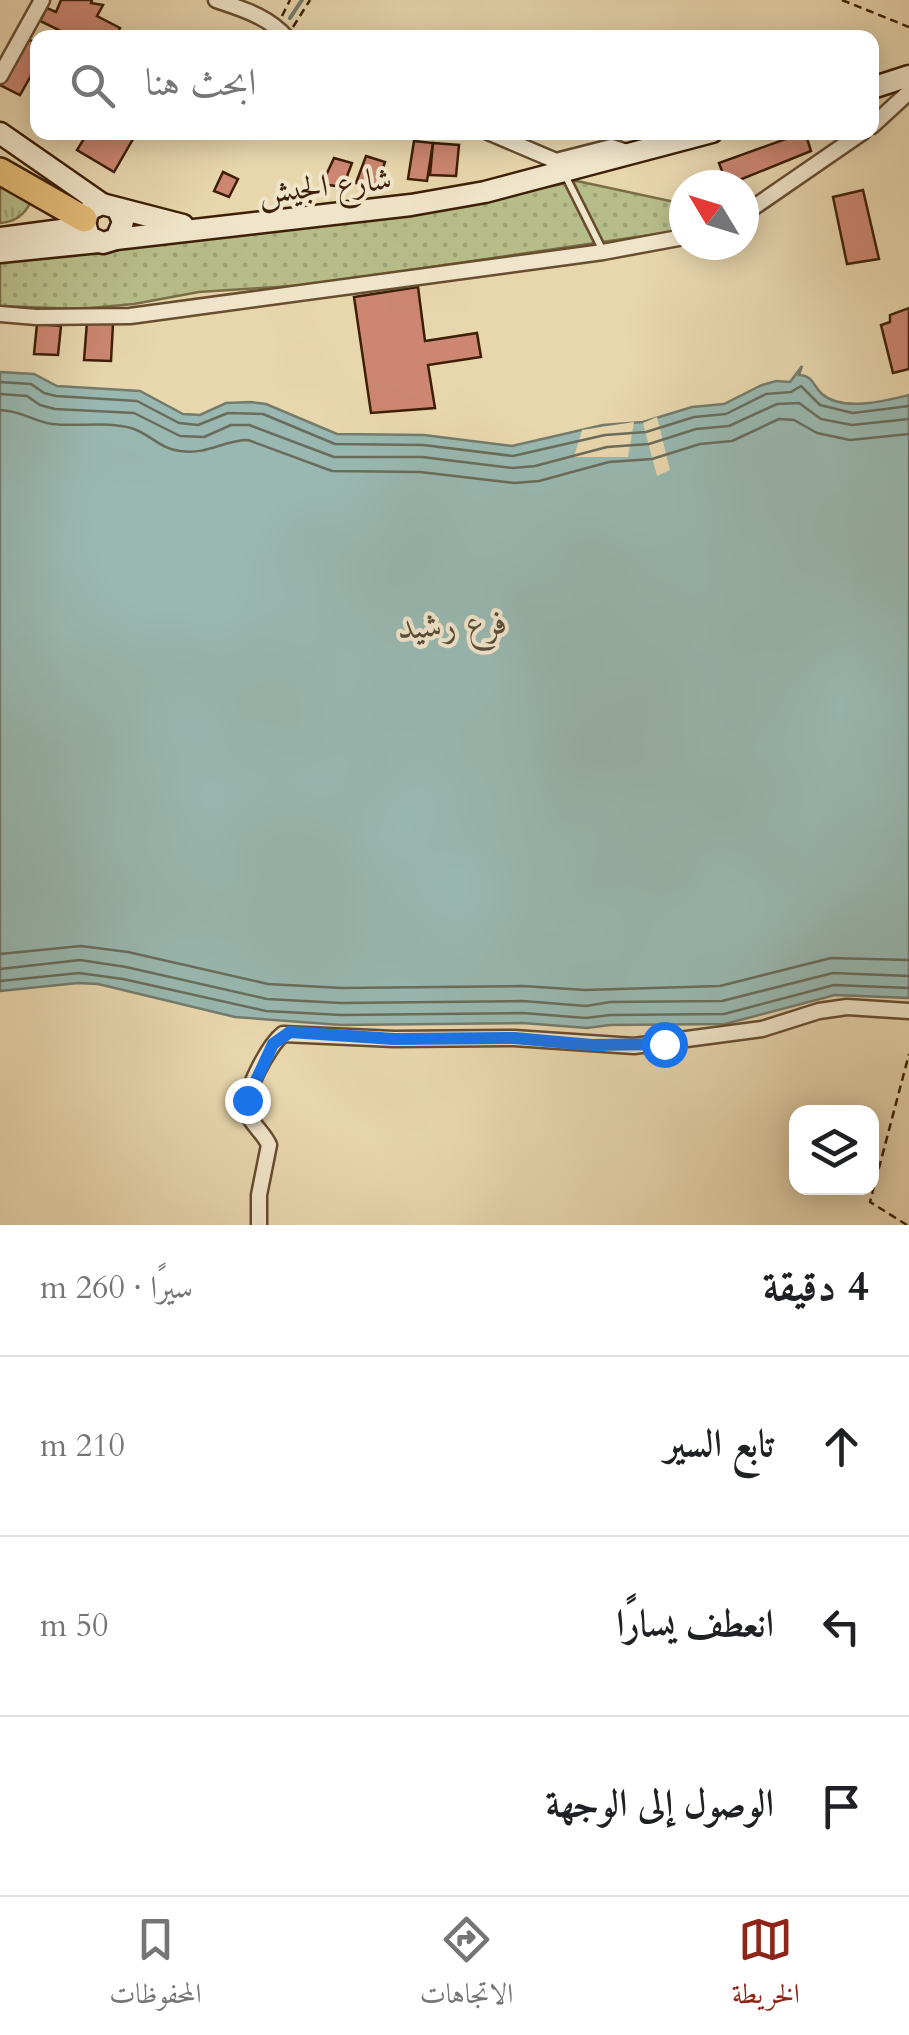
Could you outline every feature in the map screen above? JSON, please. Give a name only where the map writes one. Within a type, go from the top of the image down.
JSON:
[{"type":"highway","points":[[0,171],[42,197],[101,224]]},
{"type":"main road","points":[[879,86],[908,78]]},
{"type":"main road","points":[[0,134],[101,224]]},
{"type":"main road","name":"شارع الجيش","points":[[0,238],[101,224],[200,228],[412,205],[564,172],[681,140]]},
{"type":"main road","points":[[33,234],[45,214],[42,197]]},
{"type":"main road","name":"شارع الجيش","points":[[0,252],[101,224]]},
{"type":"street","points":[[0,76],[42,0]]},
{"type":"street","points":[[216,0],[280,30]]},
{"type":"street","points":[[879,117],[908,78]]},
{"type":"street","points":[[506,140],[556,162],[610,148],[631,153]]},
{"type":"street","points":[[759,205],[853,140]]},
{"type":"street","points":[[0,314],[36,318],[130,316],[669,240]]},
{"type":"street","points":[[259,1225],[259,1196],[269,1145],[249,1115],[247,1100],[273,1044],[283,1034],[394,1039],[514,1038],[634,1046],[762,1030],[819,1011],[847,1007],[909,1010]]},
{"type":"lane","points":[[564,172],[604,252]]},
{"type":"path","points":[[284,30],[290,0]]},
{"type":"path","points":[[286,30],[310,0]]},
{"type":"path","points":[[842,0],[909,28]]},
{"type":"path","points":[[907,1225],[872,1205],[870,1199],[909,1054]]},
{"type":"green space","points":[[0,180],[30,203],[18,218],[0,223]]},
{"type":"green space","points":[[577,181],[669,201],[669,232],[308,285],[199,292],[79,309],[0,306],[0,259],[462,204]]},
{"type":"water","name":"فرع رشيد","points":[[802,366],[799,375],[810,379],[822,394],[841,403],[864,404],[909,395],[909,998],[835,995],[725,1024],[587,1028],[523,1023],[341,1025],[235,1017],[98,984],[0,991],[0,372],[34,374],[57,386],[140,391],[183,414],[200,415],[226,403],[251,402],[266,404],[337,434],[424,435],[512,446],[603,425],[643,422],[692,407],[724,404],[762,385],[790,382]]},
{"type":"pier","points":[[657,417],[670,470],[657,476],[643,423]]},
{"type":"pier","points":[[634,422],[628,457],[574,457],[582,430]]},
{"type":"building","points":[[61,0],[92,0],[91,3],[103,5],[97,16],[120,28],[59,30],[40,21],[47,8],[56,12]]},
{"type":"building","points":[[24,37],[30,40],[30,77],[20,95],[0,85]]},
{"type":"building","points":[[83,140],[132,140],[114,172],[77,150]]},
{"type":"building","points":[[783,140],[808,140],[811,151],[759,172],[722,170],[719,163]]},
{"type":"building","points":[[414,141],[433,143],[427,181],[408,179]]},
{"type":"building","points":[[433,143],[459,145],[456,176],[430,175]]},
{"type":"building","points":[[366,156],[385,162],[378,183],[356,183]]},
{"type":"building","points":[[334,158],[352,163],[343,187],[322,184]]},
{"type":"building","points":[[223,172],[238,179],[229,197],[214,191]]},
{"type":"building","points":[[863,190],[879,259],[847,264],[833,197]]},
{"type":"building","points":[[418,287],[425,341],[477,333],[481,357],[428,365],[435,408],[371,413],[354,297]]},
{"type":"building","points":[[909,308],[909,369],[893,373],[881,325],[890,322],[890,315]]},
{"type":"building","points":[[87,322],[113,324],[111,361],[84,360]]},
{"type":"building","points":[[37,324],[61,326],[58,355],[34,354]]},
{"type":"waterway","points":[[290,18],[302,0]]},
{"type":"route","points":[[247,1100],[273,1044],[290,1032],[394,1039],[514,1038],[592,1045],[664,1044]]}]
